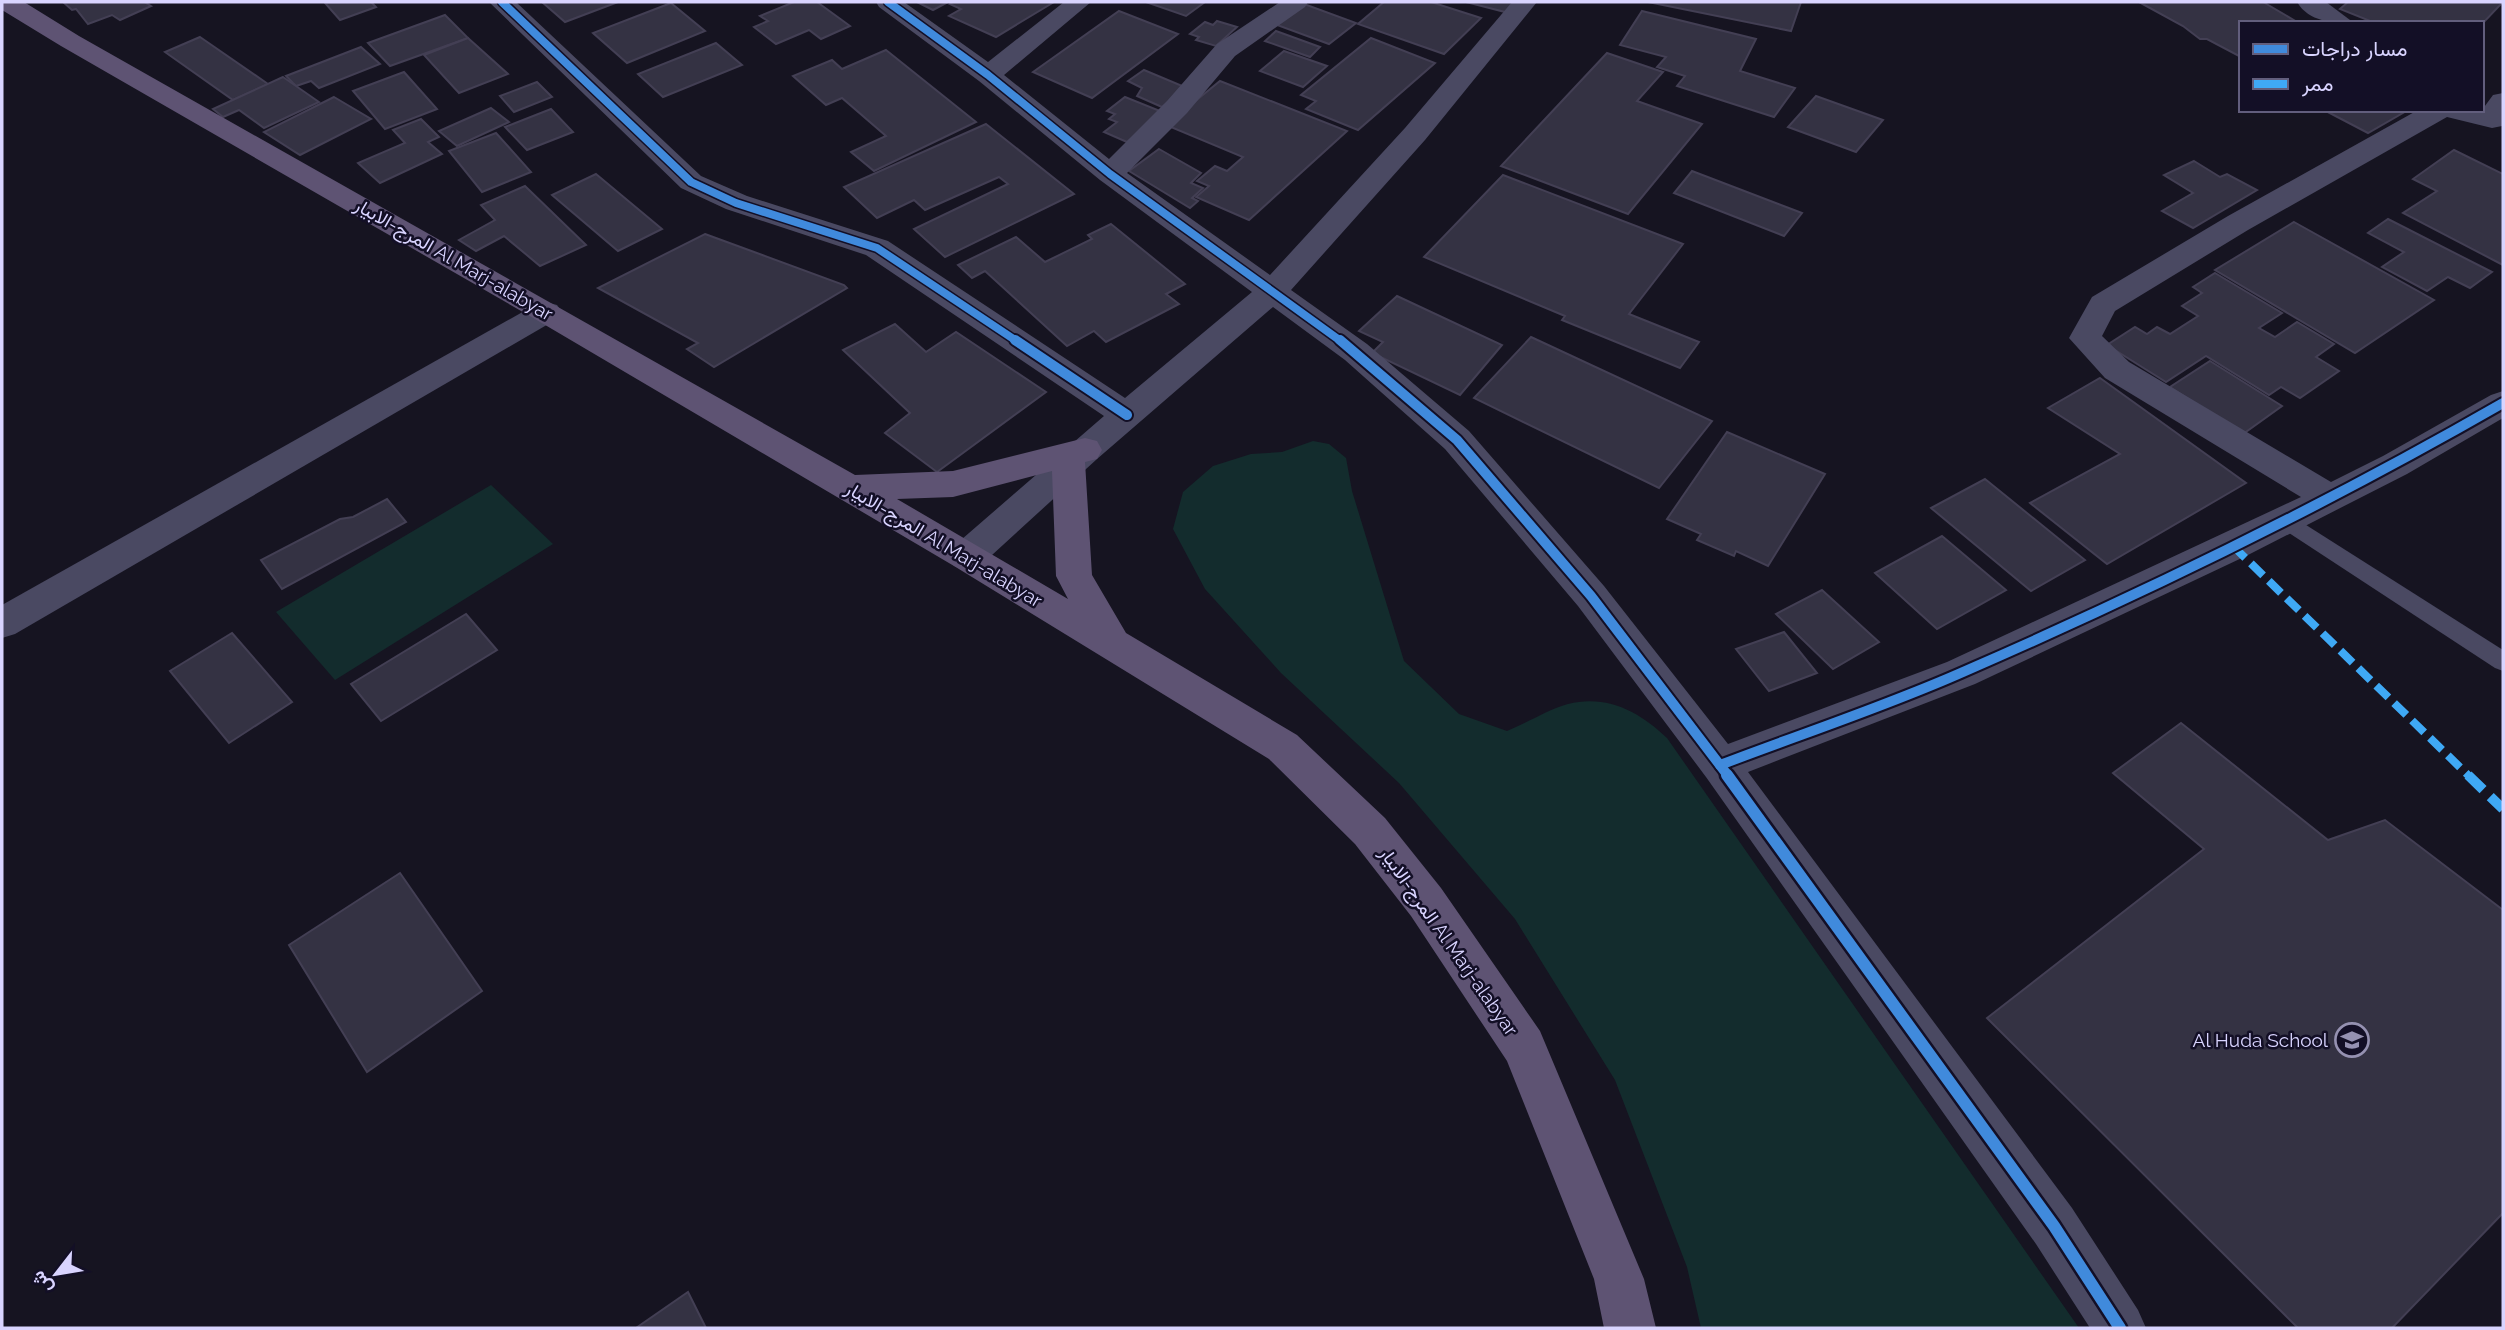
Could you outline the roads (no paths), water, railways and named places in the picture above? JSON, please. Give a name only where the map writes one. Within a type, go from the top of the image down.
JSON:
[{"type":"main road","name":"المرج-الابيار Al Marj-alabyar","points":[[7,2],[967,556],[1283,747],[1370,831],[1426,902],[1524,1047],[1619,1279],[1630,1328]]},
{"type":"main road","points":[[848,488],[953,484],[1077,457],[1074,576],[1115,646]]},
{"type":"street","points":[[502,2],[691,182],[743,206],[850,237],[877,248],[1127,415]]},
{"type":"street","points":[[888,2],[988,75],[1110,174],[1356,352],[1457,440],[1591,596],[1720,765],[2054,1226],[2120,1328]]},
{"type":"street","points":[[988,75],[1079,2]]},
{"type":"street","points":[[1110,174],[1177,107],[1226,50],[1296,2]]},
{"type":"street","points":[[967,556],[1077,457],[1272,291],[1415,134],[1525,2]]},
{"type":"street","points":[[2309,2],[2338,21]]},
{"type":"street","points":[[2329,497],[2117,370],[2085,338],[2103,304],[2238,223],[2435,112]]},
{"type":"street","points":[[2467,112],[2494,116]]},
{"type":"street","points":[[2,623],[546,312]]},
{"type":"street","points":[[1720,765],[1961,673],[2233,546],[2396,465],[2503,403]]},
{"type":"lane","points":[[2284,519],[2503,663]]},
{"type":"place","name":"Al Huda School","points":[[2352,1040]]}]
